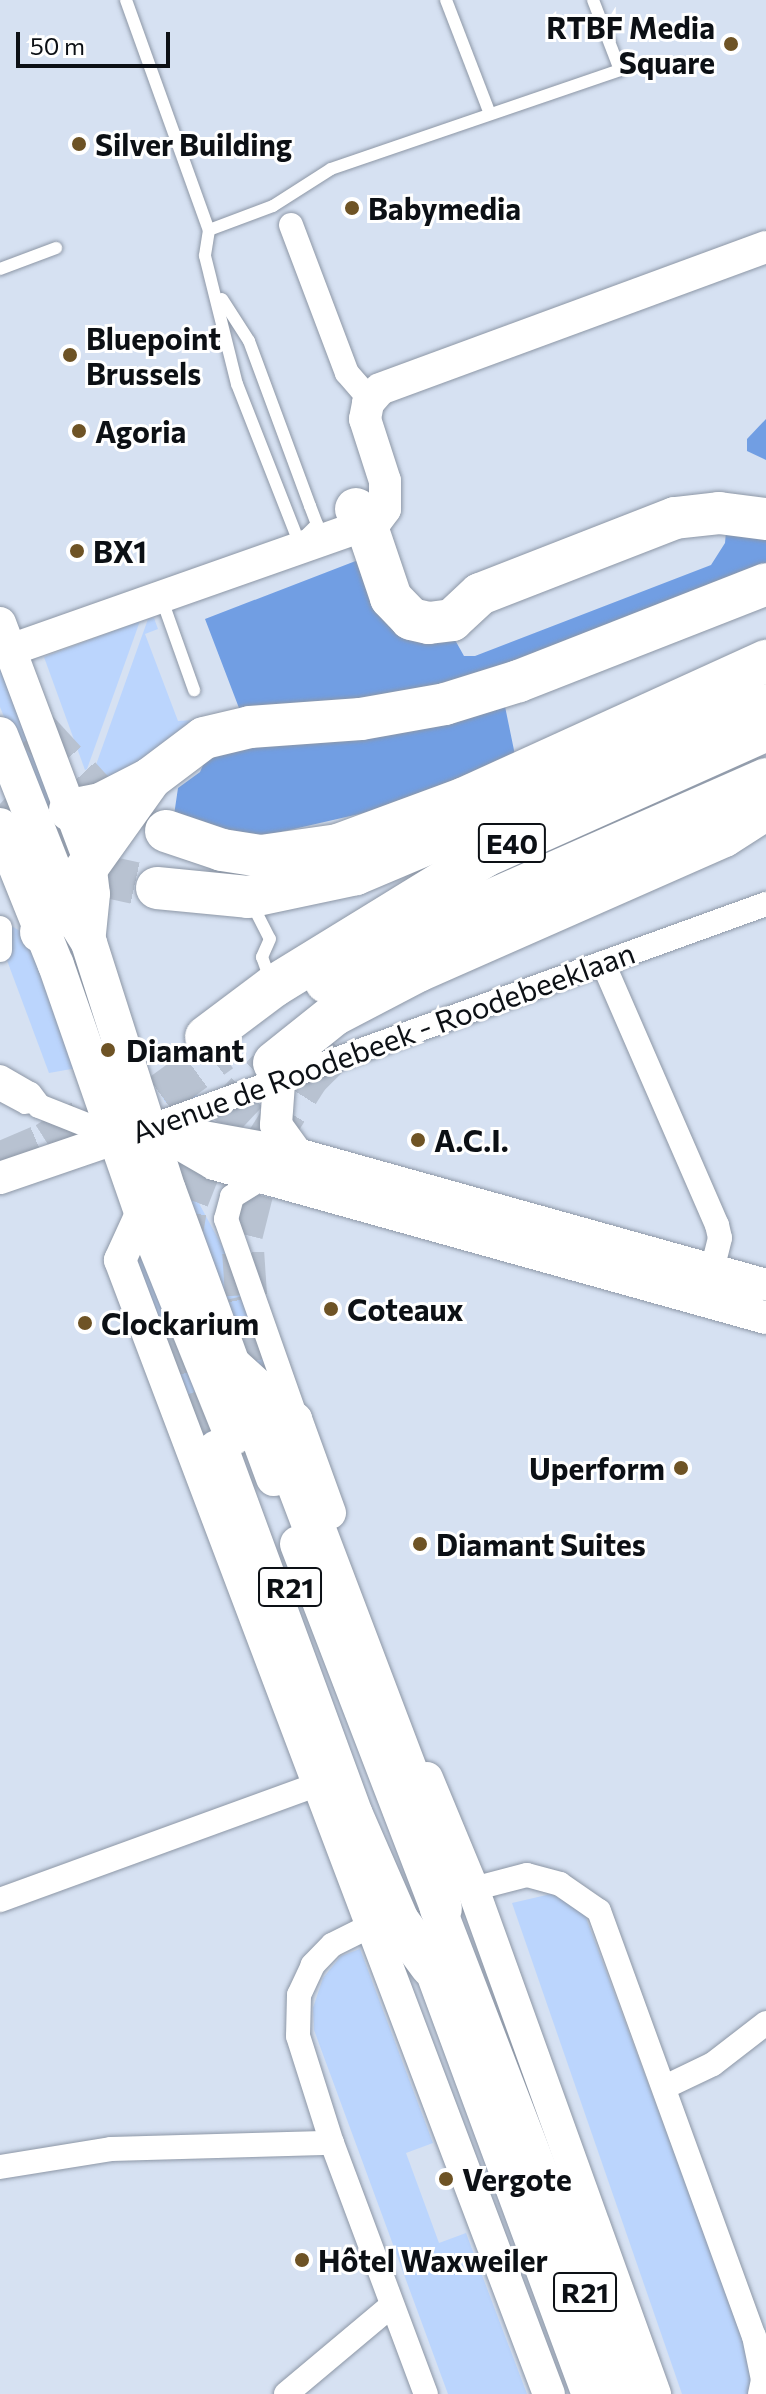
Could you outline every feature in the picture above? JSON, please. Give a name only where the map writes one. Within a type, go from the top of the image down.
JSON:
[{"type":"highway","points":[[369,508],[391,598],[411,619],[429,623],[452,620],[480,594],[675,518],[719,513],[766,519]]},
{"type":"highway","points":[[70,810],[101,804],[151,778],[204,738],[250,727],[361,719],[445,704],[519,681],[766,584]]},
{"type":"highway","name":"E40","points":[[194,846],[261,856],[301,853],[379,833],[766,661]]},
{"type":"highway","name":"E40","points":[[157,888],[238,886],[401,859],[638,754],[766,705]]},
{"type":"highway","name":"E40","points":[[766,730],[485,856],[274,986],[214,1044],[335,976],[551,872],[766,779]]},
{"type":"highway","points":[[53,915],[151,778]]},
{"type":"highway","name":"E40","points":[[277,1073],[334,1015],[724,836],[766,809]]},
{"type":"highway","points":[[342,1043],[377,1015],[420,992],[766,842]]},
{"type":"highway","points":[[287,1424],[418,1801],[457,1899]]},
{"type":"highway","points":[[218,1451],[352,1815],[398,1921],[431,1966]]},
{"type":"main road","name":"R21","points":[[0,735],[53,915],[133,1132],[231,1360],[395,1806],[457,1899],[625,2394]]},
{"type":"main road","name":"R21","points":[[0,826],[53,915],[89,943],[133,1132],[142,1212],[225,1415],[590,2394]]},
{"type":"street","points":[[291,225],[347,373],[370,399]]},
{"type":"street","points":[[369,508],[365,419],[370,399],[403,380],[766,247]]},
{"type":"street","points":[[299,537],[369,508]]},
{"type":"street","points":[[89,943],[94,894],[90,862],[5,636],[150,601],[159,582],[299,537],[369,508]]},
{"type":"street","name":"Avenue de Roodebeek - Roodebeeklaan","points":[[0,1178],[133,1132],[277,1073],[603,963],[766,904]]},
{"type":"street","points":[[0,928],[0,950]]},
{"type":"street","points":[[603,963],[717,1225],[720,1238],[712,1269]]},
{"type":"street","points":[[277,1073],[276,1125],[297,1154]]},
{"type":"street","points":[[0,1077],[30,1094],[39,1106],[133,1132],[214,1164],[640,1267],[712,1269],[766,1285]]},
{"type":"street","points":[[133,1132],[297,1154],[640,1267],[766,1318]]},
{"type":"street","points":[[265,1176],[232,1197],[226,1219],[287,1424]]},
{"type":"street","points":[[142,1212],[120,1260],[549,2394]]},
{"type":"street","points":[[231,1360],[287,1424]]},
{"type":"street","points":[[0,1900],[318,1784]]},
{"type":"street","points":[[655,2394],[457,1899],[527,1875],[560,1884],[599,1911],[760,2333],[763,2380],[760,2394]]},
{"type":"street","points":[[370,1926],[326,1950],[299,1995],[298,2036],[332,2143],[426,2394]]},
{"type":"street","points":[[665,2087],[713,2064],[766,2023]]},
{"type":"street","points":[[0,2167],[111,2149],[332,2143]]},
{"type":"street","points":[[286,2394],[391,2306]]},
{"type":"lane","points":[[126,0],[209,230],[205,256],[218,293],[237,384],[299,537]]},
{"type":"lane","points":[[446,0],[490,114]]},
{"type":"lane","points":[[209,230],[273,206],[331,169],[620,70],[593,0]]},
{"type":"lane","points":[[0,269],[56,248]]},
{"type":"lane","points":[[218,293],[249,341],[299,537]]},
{"type":"lane","points":[[150,601],[194,690]]},
{"type":"lane","points":[[238,886],[270,939],[262,957],[274,986]]},
{"type":"lane","points":[[0,1095],[24,1108],[39,1106]]},
{"type":"shaded area","points":[[766,419],[766,460],[747,451],[747,439]]},
{"type":"shaded area","points":[[727,521],[766,525],[766,574],[501,687],[515,755],[381,809],[259,837],[173,822],[178,788],[200,772],[222,721],[239,708],[205,619],[366,557],[450,631],[464,656],[475,656],[711,565],[725,543]]},
{"type":"shaded area","points":[[154,618],[158,629],[145,634],[178,721],[193,720],[99,795],[92,776],[148,619]]},
{"type":"shaded area","points":[[140,621],[87,769],[85,770],[44,657]]},
{"type":"shaded area","points":[[0,643],[68,824],[52,835],[0,707]]},
{"type":"shaded area","points":[[8,924],[27,935],[77,1068],[49,1073],[5,955]]},
{"type":"shaded area","points":[[174,1075],[202,1101],[177,1106],[165,1102],[153,1079]]},
{"type":"shaded area","points":[[195,1196],[228,1257],[275,1380],[244,1357],[188,1197]]},
{"type":"shaded area","points":[[140,1251],[226,1449],[208,1455],[136,1257]]},
{"type":"shaded area","points":[[551,1894],[583,1910],[756,2371],[752,2394],[682,2394],[512,1903]]},
{"type":"shaded area","points":[[360,1949],[433,2143],[406,2153],[439,2243],[466,2233],[527,2394],[448,2394],[314,2030],[313,2008],[323,1978],[341,1956]]},
{"type":"tunnel","points":[[37,730],[93,791],[131,818]]},
{"type":"tunnel","points":[[0,804],[45,844],[94,874],[157,888]]},
{"type":"tunnel","points":[[275,1421],[246,1295],[242,1234],[264,1146],[308,1077],[342,1043]]},
{"type":"tunnel","points":[[110,1132],[221,1051]]},
{"type":"tunnel","points":[[178,1253],[188,1199],[218,1123],[268,1070]]},
{"type":"tunnel","points":[[0,1163],[47,1143],[116,1099]]},
{"type":"tunnel","points":[[182,1331],[194,1392],[218,1451]]},
{"type":"place","name":"RTBF Media Square","points":[[731,44]]},
{"type":"place","name":"Silver Building","points":[[79,144]]},
{"type":"place","name":"Babymedia","points":[[352,208]]},
{"type":"place","name":"Bluepoint Brussels","points":[[70,355]]},
{"type":"place","name":"Agoria","points":[[79,431]]},
{"type":"place","name":"BX1","points":[[77,551]]},
{"type":"place","name":"Diamant","points":[[108,1050]]},
{"type":"place","name":"A.C.I.","points":[[418,1140]]},
{"type":"place","name":"Coteaux","points":[[331,1309]]},
{"type":"place","name":"Clockarium","points":[[85,1323]]},
{"type":"place","name":"Uperform","points":[[681,1468]]},
{"type":"place","name":"Diamant Suites","points":[[420,1544]]},
{"type":"place","name":"Vergote","points":[[446,2179]]},
{"type":"place","name":"Hôtel Waxweiler","points":[[302,2260]]}]
